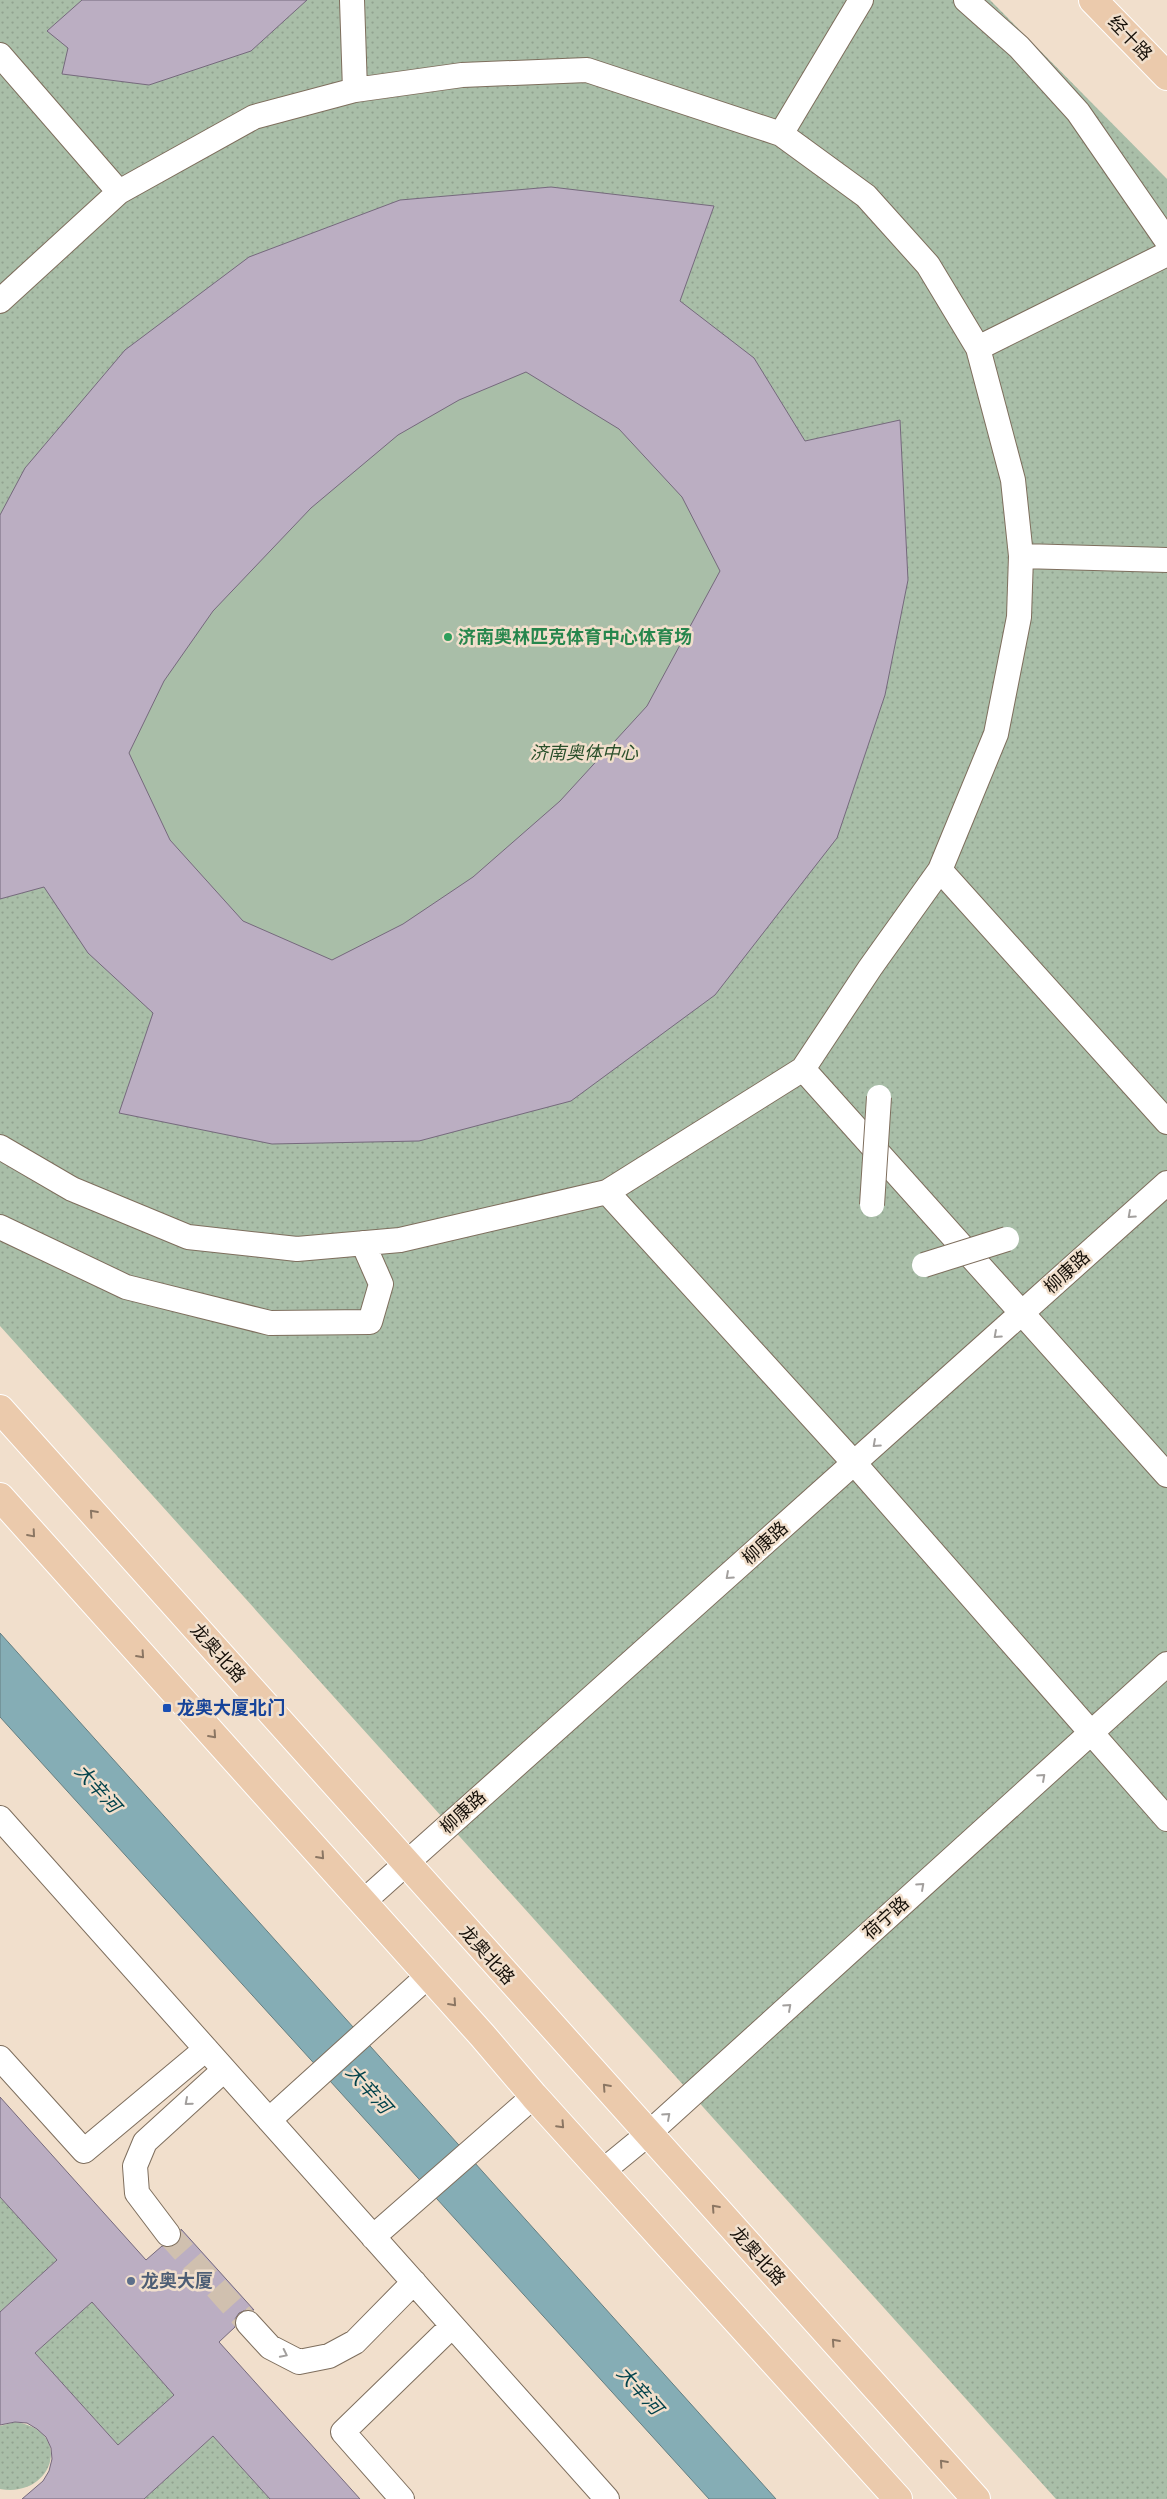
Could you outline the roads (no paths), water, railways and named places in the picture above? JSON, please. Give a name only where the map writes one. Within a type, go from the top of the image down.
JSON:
[{"type":"main road","name":"经十路","points":[[1093,0],[1167,76]]},
{"type":"main road","name":"龙奥北路","points":[[0,1409],[976,2499]]},
{"type":"main road","points":[[0,1498],[534,2096],[604,2170],[898,2499]]},
{"type":"street","points":[[352,0],[355,90]]},
{"type":"street","points":[[781,134],[861,0]]},
{"type":"street","points":[[966,0],[1019,47],[1078,112],[1167,241]]},
{"type":"street","points":[[0,56],[119,192]]},
{"type":"street","points":[[0,301],[119,192],[254,117],[355,90],[462,75],[587,70],[781,134],[866,196],[928,265],[978,348],[1014,480],[1021,556],[1019,617],[996,734],[940,870],[870,968],[803,1069],[607,1192],[400,1240],[297,1249],[188,1237],[72,1189],[0,1147]]},
{"type":"street","points":[[978,348],[1167,254]]},
{"type":"street","points":[[1021,556],[1167,560]]},
{"type":"street","points":[[940,870],[1167,1122]]},
{"type":"street","points":[[803,1069],[1167,1475]]},
{"type":"street","points":[[872,1209],[879,1097]]},
{"type":"street","name":"柳康路","points":[[362,1902],[855,1464],[1167,1183]]},
{"type":"street","points":[[607,1192],[855,1464],[1167,1818]]},
{"type":"street","points":[[0,1227],[126,1287],[270,1323],[370,1322],[381,1284],[363,1243]]},
{"type":"street","points":[[922,1265],[1007,1239]]},
{"type":"street","name":"荷宁路","points":[[604,2170],[648,2134],[1167,1664]]},
{"type":"street","points":[[0,1818],[607,2499]]},
{"type":"street","points":[[268,2120],[428,1976]]},
{"type":"street","points":[[0,2058],[84,2151],[206,2049]]},
{"type":"street","points":[[168,2234],[137,2193],[134,2166],[145,2142],[224,2070]]},
{"type":"street","points":[[373,2236],[534,2096]]},
{"type":"street","points":[[248,2323],[270,2348],[299,2362],[329,2356],[355,2342],[414,2282]]},
{"type":"street","points":[[402,2499],[343,2432],[452,2326]]},
{"type":"water","name":"大辛河","points":[[0,1633],[776,2499],[709,2499],[0,1717]]},
{"type":"tunnel","points":[[168,2234],[248,2323]]},
{"type":"place","name":"济南奥林匹克体育中心体育场","points":[[448,637]]},
{"type":"place","name":"龙奥大厦北门","points":[[167,1708]]},
{"type":"place","name":"龙奥大厦","points":[[131,2281]]},
{"type":"park label","name":"济南奥体中心","points":[[584,753]]}]
